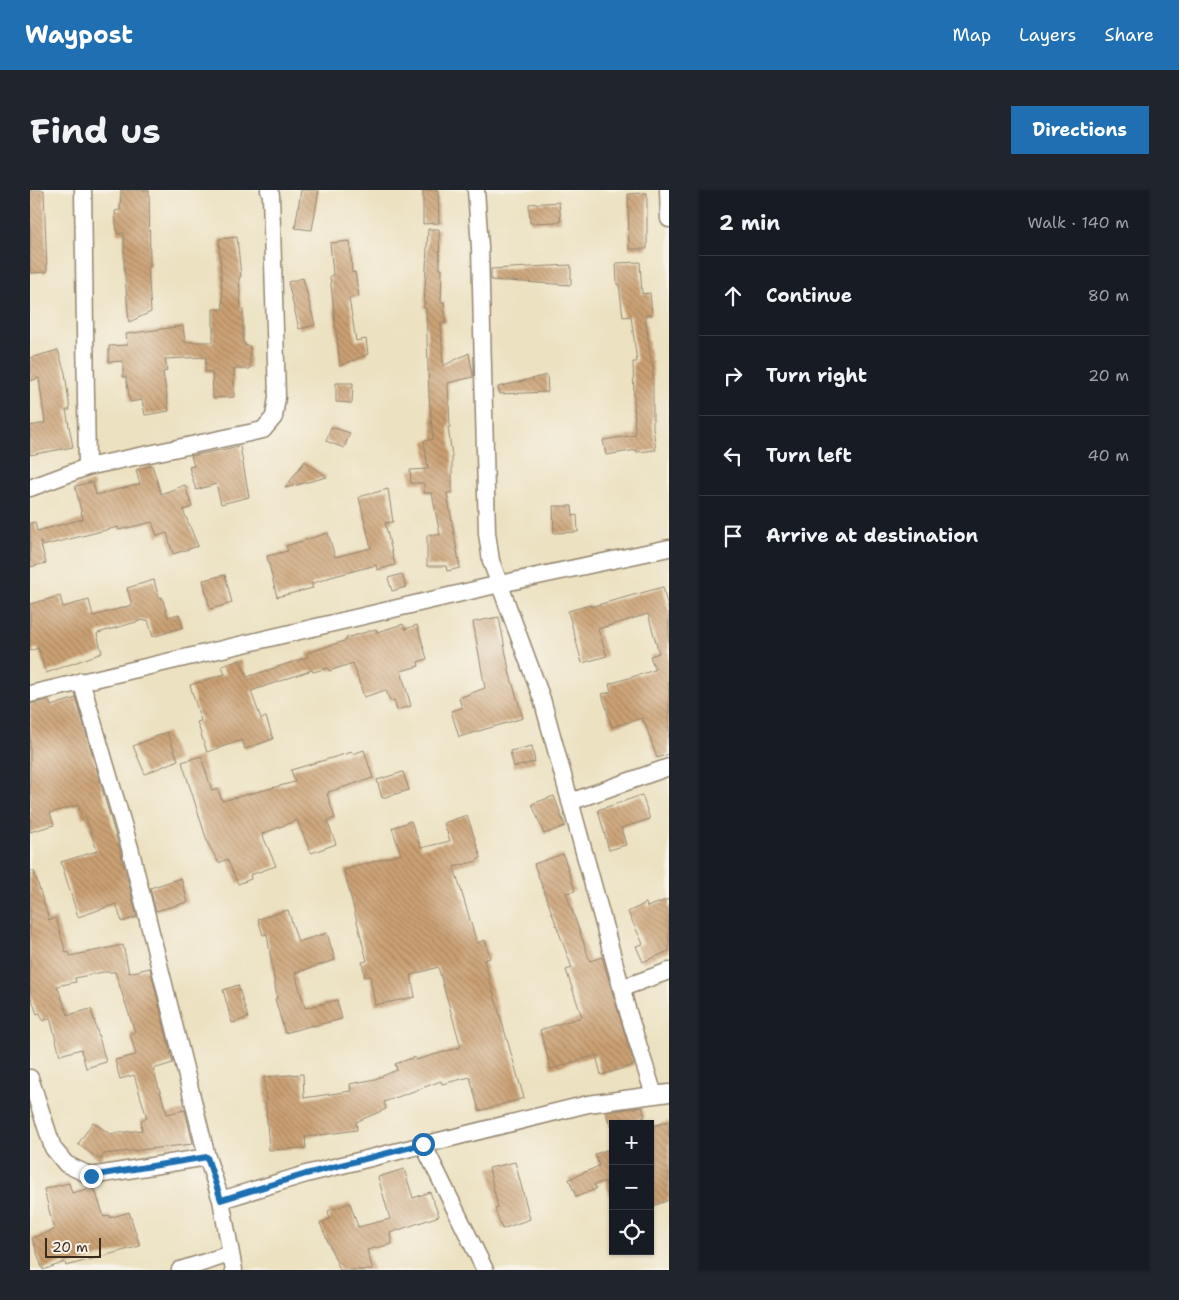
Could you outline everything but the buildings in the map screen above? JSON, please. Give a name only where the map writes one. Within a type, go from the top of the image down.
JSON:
[{"type":"street","points":[[82,190],[87,467]]},
{"type":"street","points":[[30,488],[87,467],[263,430],[274,417],[277,397],[271,195],[269,190]]},
{"type":"street","points":[[221,1200],[306,1174],[588,1104],[662,1094],[622,988],[542,699],[491,561],[487,533],[480,247],[476,190]]},
{"type":"street","points":[[668,190],[669,218]]},
{"type":"street","points":[[30,694],[500,584],[669,548]]},
{"type":"street","points":[[81,681],[130,848],[207,1157],[221,1200],[234,1270]]},
{"type":"street","points":[[570,802],[669,767]]},
{"type":"street","points":[[622,988],[669,970]]},
{"type":"street","points":[[30,1078],[53,1148],[66,1164],[91,1176],[207,1157]]},
{"type":"street","points":[[423,1144],[484,1270]]},
{"type":"street","points":[[180,1270],[230,1254]]},
{"type":"route","points":[[91,1176],[207,1157],[221,1200],[306,1174],[423,1144]]}]
